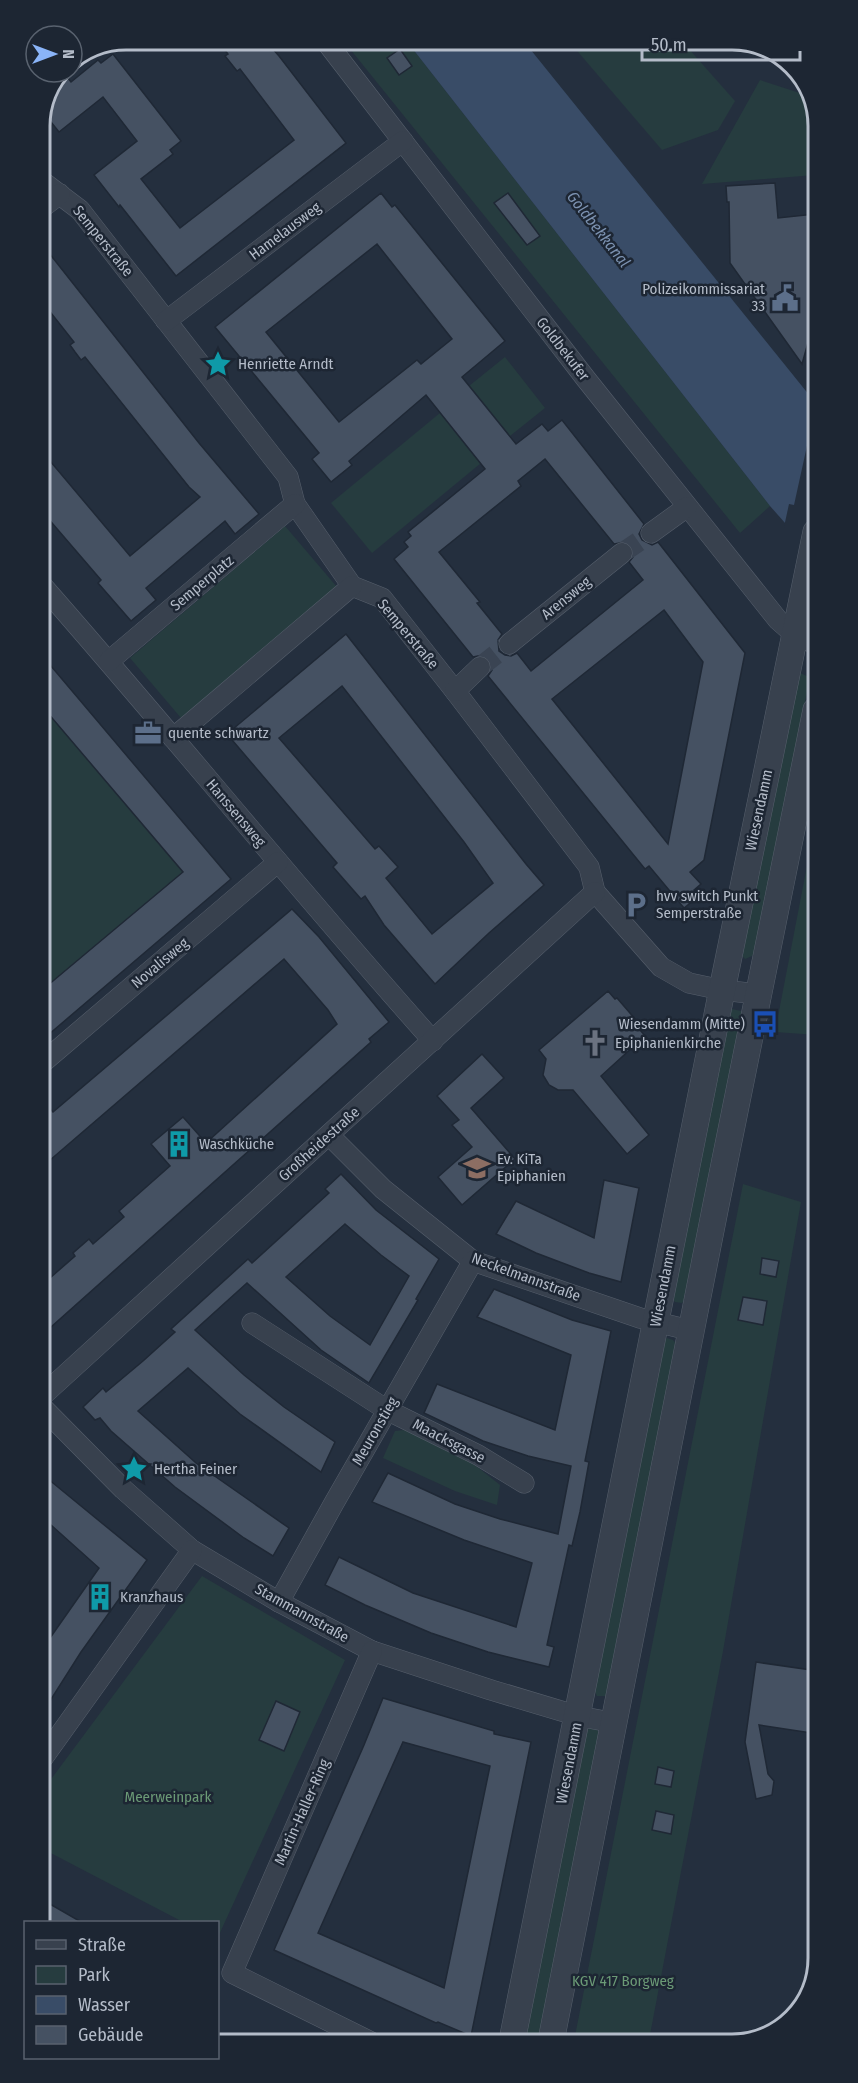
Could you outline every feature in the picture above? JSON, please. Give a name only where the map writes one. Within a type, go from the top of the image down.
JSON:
[{"type":"street","name":"Goldbekufer","points":[[332,49],[586,380],[687,507],[778,620],[805,640]]},
{"type":"street","name":"Hamelausweg","points":[[166,321],[403,141]]},
{"type":"street","name":"Semperstraße","points":[[50,187],[80,210],[288,477],[295,504],[352,586],[382,598],[455,691],[589,867],[595,892],[661,967],[689,983],[757,994]]},
{"type":"street","points":[[50,202],[60,194]]},
{"type":"street","name":"Semperplatz","points":[[109,661],[295,504]]},
{"type":"street","points":[[651,533],[687,507]]},
{"type":"street","name":"Arensweg","points":[[509,644],[622,553]]},
{"type":"street","name":"Wiesendamm","points":[[513,2034],[722,990],[805,640],[808,584]]},
{"type":"street","points":[[173,738],[352,586]]},
{"type":"street","name":"Hanssensweg","points":[[50,594],[433,1041]]},
{"type":"street","points":[[455,691],[480,667]]},
{"type":"street","points":[[552,2034],[693,1331],[757,994],[808,749]]},
{"type":"street","name":"Novalisweg","points":[[49,1057],[278,862]]},
{"type":"street","name":"Großheidestraße","points":[[49,1389],[595,892]]},
{"type":"street","name":"Neckelmannstraße","points":[[329,1135],[383,1189],[473,1261],[640,1318],[693,1331]]},
{"type":"street","name":"Meuronstieg","points":[[279,1602],[473,1261]]},
{"type":"street","name":"Maacksgasse","points":[[252,1323],[387,1410],[478,1455],[524,1483]]},
{"type":"street","name":"Stammannstraße","points":[[49,1414],[123,1490],[192,1550],[279,1602],[372,1651],[578,1716],[615,1723]]},
{"type":"street","points":[[49,1749],[192,1550]]},
{"type":"street","name":"Martin-Haller-Ring","points":[[353,2033],[232,1973],[372,1651]]},
{"type":"green space","points":[[350,49],[413,49],[770,506],[740,533]]},
{"type":"green space","points":[[576,50],[690,50],[735,101],[718,130],[662,150]]},
{"type":"green space","points":[[760,80],[802,94],[807,111],[808,176],[702,184]]},
{"type":"green space","points":[[505,357],[545,408],[510,436],[469,386]]},
{"type":"green space","points":[[440,413],[481,463],[372,553],[331,503]]},
{"type":"green space","points":[[285,526],[337,587],[181,718],[130,658]]},
{"type":"green space","points":[[800,673],[807,676],[808,687],[754,953],[745,959],[740,953]]},
{"type":"green space","points":[[50,715],[183,872],[50,984]]},
{"type":"green space","points":[[808,861],[808,1034],[775,1032]]},
{"type":"green space","points":[[732,1009],[741,1011],[742,1018],[688,1297],[682,1303],[675,1302],[672,1297],[726,1015]]},
{"type":"green space","name":"KGV 417 Borgweg","points":[[743,1184],[801,1202],[723,1651],[650,2034],[575,2034]]},
{"type":"green space","points":[[667,1338],[673,1340],[678,1346],[610,1688],[606,1696],[597,1696],[593,1688],[659,1345]]},
{"type":"green space","points":[[404,1430],[466,1458],[500,1485],[497,1505],[455,1491],[383,1458],[395,1431]]},
{"type":"green space","name":"Meerweinpark","points":[[202,1576],[345,1660],[219,1935],[219,1921],[181,1921],[49,1852],[49,1782]]},
{"type":"green space","points":[[593,1727],[602,1734],[541,2034],[523,2034],[584,1731]]},
{"type":"water","name":"Goldbekkanal","points":[[413,49],[531,50],[808,394],[808,549],[770,506]]},
{"type":"pier","points":[[808,441],[808,552],[784,527],[789,504],[794,505]]},
{"type":"building","points":[[224,49],[273,49],[346,143],[176,276],[94,175],[137,141],[103,97],[59,132],[50,121],[52,106],[61,84],[84,84],[84,71],[98,60],[101,63],[113,54],[181,141],[170,150],[173,154],[141,179],[180,228],[294,140],[240,69],[237,71],[225,56],[228,54]]},
{"type":"building","points":[[400,49],[412,66],[399,75],[387,58]]},
{"type":"building","name":"Polizeikommissariat 33","points":[[775,183],[778,218],[808,215],[808,343],[802,364],[730,263],[729,202],[727,202],[726,186]]},
{"type":"building","points":[[381,193],[392,207],[395,205],[505,341],[462,377],[516,444],[542,424],[548,431],[562,420],[644,524],[639,534],[642,540],[652,545],[658,542],[745,653],[704,860],[690,872],[701,884],[694,890],[699,896],[684,908],[649,866],[645,869],[488,676],[492,670],[489,659],[483,655],[473,657],[394,559],[408,547],[404,542],[411,536],[408,532],[485,469],[426,395],[349,461],[352,465],[331,482],[312,459],[319,453],[215,327]],"holes":[[[377,244],[452,339],[421,364],[417,360],[339,422],[266,332]],[[545,459],[614,544],[626,542],[632,546],[633,557],[629,562],[643,580],[531,671],[517,653],[511,656],[499,651],[498,640],[502,634],[477,603],[480,602],[439,552],[521,486],[518,481]],[[664,610],[703,662],[668,844],[552,699]]]},
{"type":"building","points":[[508,193],[540,236],[527,245],[494,203]]},
{"type":"building","points":[[50,254],[199,443],[259,514],[235,534],[225,521],[146,588],[156,600],[131,621],[98,583],[101,580],[50,520],[50,461],[130,556],[200,497],[189,487],[85,357],[81,360],[70,345],[74,342],[50,312]]},
{"type":"building","points":[[346,634],[544,885],[435,984],[384,925],[365,896],[361,899],[333,867],[337,863],[227,734]],"holes":[[[342,686],[464,842],[493,883],[432,934],[386,878],[398,867],[379,846],[375,849],[279,738]]]},
{"type":"building","points":[[50,664],[231,879],[50,1034],[50,984],[183,872],[50,715]]},
{"type":"building","points":[[292,909],[319,937],[389,1022],[369,1039],[371,1042],[49,1328],[49,1279],[75,1256],[73,1253],[89,1239],[93,1244],[124,1217],[119,1211],[170,1166],[151,1144],[183,1117],[206,1143],[337,1024],[328,1010],[284,959],[49,1161],[49,1108],[53,1112]]},
{"type":"building","name":"Epiphanienkirche","points":[[608,991],[642,1027],[639,1029],[647,1038],[635,1050],[633,1047],[601,1076],[649,1135],[627,1154],[573,1090],[558,1090],[549,1085],[543,1075],[546,1059],[539,1050]]},
{"type":"building","points":[[482,1054],[504,1078],[471,1108],[515,1159],[462,1205],[438,1177],[472,1147],[452,1125],[459,1120],[437,1096]]},
{"type":"building","points":[[341,1174],[376,1210],[439,1259],[416,1299],[418,1300],[369,1383],[321,1350],[247,1283],[195,1330],[244,1375],[284,1407],[335,1442],[321,1472],[240,1414],[188,1368],[138,1411],[196,1463],[289,1528],[273,1556],[244,1538],[175,1487],[111,1431],[100,1418],[95,1420],[83,1407],[103,1388],[106,1392],[143,1361],[175,1332],[171,1329],[248,1259],[252,1263],[329,1193],[325,1189]],"holes":[[[345,1224],[409,1276],[370,1345],[330,1316],[286,1277]]]},
{"type":"building","points":[[604,1180],[639,1188],[621,1282],[589,1273],[536,1253],[496,1234],[516,1201],[594,1238]]},
{"type":"building","points":[[762,1258],[779,1261],[776,1277],[760,1274]]},
{"type":"building","points":[[494,1289],[572,1320],[611,1331],[585,1461],[589,1462],[580,1512],[572,1546],[569,1545],[547,1645],[554,1647],[549,1667],[488,1652],[431,1633],[325,1585],[339,1557],[413,1593],[516,1627],[532,1563],[464,1540],[372,1502],[388,1473],[455,1504],[500,1519],[558,1534],[571,1466],[528,1456],[483,1441],[424,1413],[437,1384],[555,1430],[571,1355],[477,1317]]},
{"type":"building","points":[[743,1297],[767,1301],[763,1325],[738,1320]]},
{"type":"building","name":"Kranzhaus","points":[[49,1480],[147,1560],[81,1652],[49,1702],[49,1639],[99,1568],[49,1523]]},
{"type":"building","points":[[756,1662],[808,1670],[808,1732],[759,1725],[768,1774],[774,1781],[772,1795],[756,1799],[745,1742]]},
{"type":"building","points":[[383,1698],[494,1731],[494,1734],[531,1742],[471,2034],[436,2023],[274,1950]],"holes":[[[403,1742],[490,1766],[444,1988],[318,1933]]]},
{"type":"building","points":[[276,1701],[300,1712],[284,1751],[259,1740]]},
{"type":"building","points":[[658,1767],[674,1771],[671,1787],[655,1784]]},
{"type":"building","points":[[656,1811],[674,1815],[671,1834],[652,1830]]},
{"type":"building","points":[[49,1903],[80,1921],[49,1921]]},
{"type":"tunnel","points":[[622,553],[651,533]]},
{"type":"tunnel","points":[[480,667],[509,644]]},
{"type":"place","name":"Polizeikommissariat 33","points":[[785,298]]},
{"type":"place","name":"Henriette Arndt","points":[[218,364]]},
{"type":"place","name":"quente schwartz","points":[[148,733]]},
{"type":"place","name":"hvv switch Punkt Semperstraße","points":[[636,905]]},
{"type":"place","name":"Wiesendamm (Mitte)","points":[[765,1024]]},
{"type":"place","name":"Epiphanienkirche","points":[[595,1043]]},
{"type":"place","name":"Waschküche","points":[[179,1144]]},
{"type":"place","name":"Ev. KiTa Epiphanien","points":[[477,1168]]},
{"type":"place","name":"Hertha Feiner","points":[[134,1469]]},
{"type":"place","name":"Kranzhaus","points":[[100,1597]]}]
